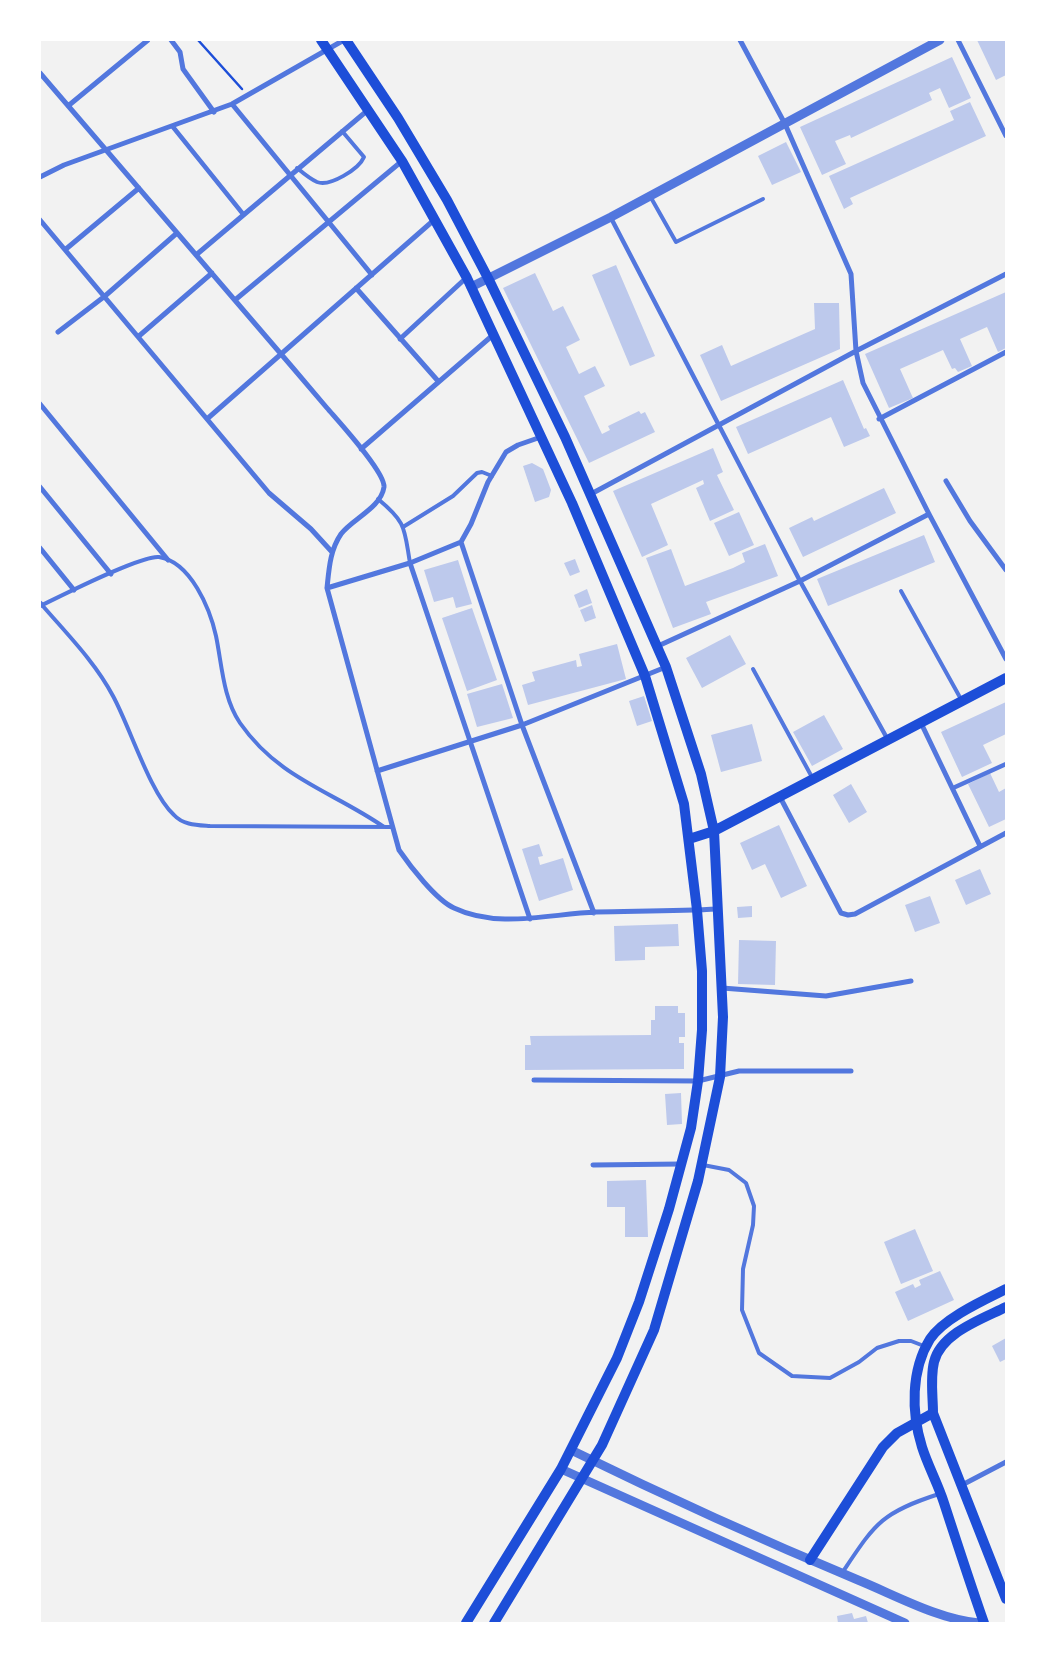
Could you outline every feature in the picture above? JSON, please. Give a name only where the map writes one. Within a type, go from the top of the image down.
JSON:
[{"type":"main road","points":[[321,40],[402,161],[469,282],[541,437],[645,676],[684,804],[690,839],[697,910],[702,972],[702,1030],[698,1081],[691,1128],[635,1311],[617,1358],[561,1469],[466,1623]]},
{"type":"main road","points":[[345,40],[398,118],[447,200],[488,278],[591,494],[666,667],[702,774],[714,831],[724,1017],[720,1077],[702,1164],[654,1330],[593,1461],[494,1623]]},
{"type":"main road","points":[[690,839],[714,831],[1006,678]]},
{"type":"main road","points":[[984,1623],[922,1447],[916,1421],[915,1383],[921,1357],[931,1338],[943,1326],[979,1303],[1006,1289]]},
{"type":"main road","points":[[1006,1307],[956,1334],[944,1343],[937,1353],[933,1364],[933,1413],[1006,1598]]},
{"type":"main road","points":[[810,1560],[883,1447],[897,1433],[933,1413]]},
{"type":"street","points":[[68,106],[148,40]]},
{"type":"street","points":[[170,40],[180,52],[183,69],[214,112]]},
{"type":"street","points":[[40,177],[64,165],[173,128],[249,97],[345,40]]},
{"type":"street","points":[[740,40],[785,124],[851,274],[856,351],[863,383],[879,419],[1006,659]]},
{"type":"street","points":[[400,339],[469,282],[488,278],[610,217],[940,40]]},
{"type":"street","points":[[958,40],[1006,136]]},
{"type":"street","points":[[40,74],[281,353],[361,449],[381,478],[384,487],[378,499],[341,533],[332,552],[326,588],[391,827],[399,850],[412,870],[451,907],[467,914],[487,918],[530,919],[594,912],[718,909]]},
{"type":"street","points":[[232,104],[372,275]]},
{"type":"street","points":[[196,255],[368,110]]},
{"type":"street","points":[[173,128],[243,214]]},
{"type":"street","points":[[235,300],[402,161]]},
{"type":"street","points":[[66,250],[139,188]]},
{"type":"street","points":[[610,217],[720,425],[800,582],[888,740]]},
{"type":"street","points":[[40,220],[269,493],[311,529],[332,552]]},
{"type":"street","points":[[207,419],[435,220]]},
{"type":"street","points":[[58,332],[105,296],[177,233]]},
{"type":"street","points":[[139,336],[212,273]]},
{"type":"street","points":[[591,494],[856,351],[1006,274]]},
{"type":"street","points":[[356,288],[438,382]]},
{"type":"street","points":[[361,449],[493,335]]},
{"type":"street","points":[[879,419],[1006,352]]},
{"type":"street","points":[[40,404],[168,560]]},
{"type":"street","points":[[326,588],[410,563],[461,542],[492,476],[506,452],[518,445],[541,437]]},
{"type":"street","points":[[946,481],[966,515],[1006,570]]},
{"type":"street","points":[[40,487],[112,574]]},
{"type":"street","points":[[658,646],[800,582],[929,514]]},
{"type":"street","points":[[461,542],[522,725],[594,912]]},
{"type":"street","points":[[40,548],[74,590]]},
{"type":"street","points":[[410,563],[530,919]]},
{"type":"street","points":[[377,771],[522,725],[666,667]]},
{"type":"street","points":[[921,722],[980,846]]},
{"type":"street","points":[[953,788],[1006,764]]},
{"type":"street","points":[[780,796],[841,912],[848,915],[855,914],[1006,833]]},
{"type":"street","points":[[722,988],[826,996],[911,981]]},
{"type":"street","points":[[534,1080],[698,1081],[739,1071],[851,1071]]},
{"type":"street","points":[[593,1165],[681,1164]]},
{"type":"street","points":[[571,1450],[810,1560],[924,1608],[962,1621],[979,1623]]},
{"type":"street","points":[[962,1485],[1006,1462]]},
{"type":"street","points":[[561,1469],[899,1622]]},
{"type":"lane","points":[[297,168],[317,182],[324,183],[352,172],[361,164],[364,157],[342,131]]},
{"type":"lane","points":[[650,196],[676,242],[763,199]]},
{"type":"lane","points":[[403,527],[453,496],[476,473],[482,472],[492,476]]},
{"type":"lane","points":[[378,499],[397,516],[403,527],[410,563]]},
{"type":"lane","points":[[384,827],[366,815],[299,779],[280,766],[240,723],[226,687],[210,612],[201,593],[180,568],[168,560],[158,557],[145,559],[41,605],[88,657],[113,695],[162,801],[174,816],[185,823],[210,826],[384,827],[391,827]]},
{"type":"lane","points":[[901,590],[962,701]]},
{"type":"lane","points":[[753,669],[813,779]]},
{"type":"lane","points":[[702,1164],[729,1170],[746,1183],[754,1206],[753,1225],[743,1269],[742,1310],[759,1353],[792,1376],[830,1378],[859,1362],[877,1348],[899,1341],[911,1341],[927,1347]]},
{"type":"lane","points":[[842,1573],[871,1530],[889,1514],[940,1494]]},
{"type":"path","points":[[198,40],[249,97]]},
{"type":"building","points":[[977,40],[1006,40],[1006,75],[996,80]]},
{"type":"building","points":[[952,57],[971,98],[949,108],[940,88],[929,93],[932,100],[851,138],[850,135],[835,141],[846,164],[822,175],[800,127]]},
{"type":"building","points":[[970,102],[986,136],[850,198],[853,204],[844,209],[829,176],[954,120],[950,111]]},
{"type":"building","points":[[786,142],[801,172],[772,185],[758,156]]},
{"type":"building","points":[[616,265],[655,356],[630,366],[592,275]]},
{"type":"building","points":[[535,273],[553,311],[563,306],[580,340],[566,347],[579,374],[595,366],[605,386],[584,396],[602,434],[610,430],[608,426],[639,411],[641,414],[645,412],[655,432],[589,463],[503,288]]},
{"type":"building","points":[[1006,292],[1006,348],[998,352],[987,327],[960,339],[972,366],[958,372],[955,368],[952,369],[943,350],[900,369],[913,398],[889,408],[865,354]]},
{"type":"building","points":[[814,303],[839,303],[840,349],[721,401],[700,355],[722,345],[731,366],[815,329]]},
{"type":"building","points":[[843,380],[864,429],[866,428],[870,436],[844,447],[831,417],[748,454],[736,427]]},
{"type":"building","points":[[713,448],[723,472],[717,475],[734,510],[710,521],[696,488],[704,484],[703,480],[651,504],[668,545],[642,557],[613,491]]},
{"type":"building","points":[[532,463],[543,469],[551,490],[549,497],[535,502],[523,466]]},
{"type":"building","points":[[884,488],[896,513],[803,557],[789,528],[812,517],[814,521]]},
{"type":"building","points":[[739,512],[754,545],[729,556],[714,523]]},
{"type":"building","points":[[924,535],[935,562],[828,606],[817,579]]},
{"type":"building","points":[[765,544],[778,576],[706,602],[711,614],[673,628],[646,558],[671,549],[685,586],[745,562],[742,553]]},
{"type":"building","points":[[575,559],[580,572],[570,576],[564,563]]},
{"type":"building","points":[[458,560],[472,604],[456,608],[453,597],[434,602],[424,570]]},
{"type":"building","points":[[587,589],[592,603],[579,608],[574,595]]},
{"type":"building","points":[[592,605],[596,618],[585,622],[580,610]]},
{"type":"building","points":[[472,608],[497,680],[467,691],[442,618]]},
{"type":"building","points":[[730,635],[746,664],[702,688],[686,658]]},
{"type":"building","points":[[617,644],[626,679],[528,705],[522,685],[535,681],[532,672],[576,660],[577,667],[582,666],[579,654]]},
{"type":"building","points":[[502,684],[513,718],[477,727],[467,694]]},
{"type":"building","points":[[644,696],[652,721],[637,726],[629,701]]},
{"type":"building","points":[[1006,702],[1006,734],[983,745],[992,763],[962,777],[941,732]]},
{"type":"building","points":[[824,715],[843,749],[812,766],[793,732]]},
{"type":"building","points":[[752,724],[762,761],[721,772],[711,735]]},
{"type":"building","points":[[990,773],[999,792],[1006,788],[1006,819],[989,827],[968,784]]},
{"type":"building","points":[[851,784],[867,812],[849,823],[833,795]]},
{"type":"building","points":[[779,825],[807,886],[781,898],[765,864],[752,870],[740,843]]},
{"type":"building","points":[[539,844],[543,856],[538,857],[540,865],[563,858],[573,890],[539,901],[522,849]]},
{"type":"building","points":[[980,869],[991,894],[966,905],[955,880]]},
{"type":"building","points":[[930,896],[940,923],[915,932],[905,905]]},
{"type":"building","points":[[752,906],[752,917],[738,918],[737,907]]},
{"type":"building","points":[[678,924],[679,946],[645,947],[645,960],[615,961],[614,926]]},
{"type":"building","points":[[739,940],[776,941],[775,985],[738,984]]},
{"type":"building","points":[[655,1006],[678,1006],[678,1013],[685,1013],[685,1037],[679,1037],[679,1043],[684,1043],[684,1069],[525,1070],[525,1045],[531,1045],[530,1036],[651,1035],[651,1020],[655,1020]]},
{"type":"building","points":[[681,1093],[682,1124],[667,1125],[665,1094]]},
{"type":"building","points":[[646,1180],[648,1237],[625,1237],[625,1207],[607,1207],[607,1181]]},
{"type":"building","points":[[915,1229],[933,1271],[901,1284],[884,1242]]},
{"type":"building","points":[[940,1271],[954,1300],[908,1321],[895,1292],[913,1284],[915,1288],[921,1285],[919,1280]]},
{"type":"building","points":[[1006,1338],[1006,1359],[1000,1362],[992,1346]]},
{"type":"building","points":[[852,1613],[854,1619],[866,1616],[868,1623],[838,1623],[837,1616]]}]
